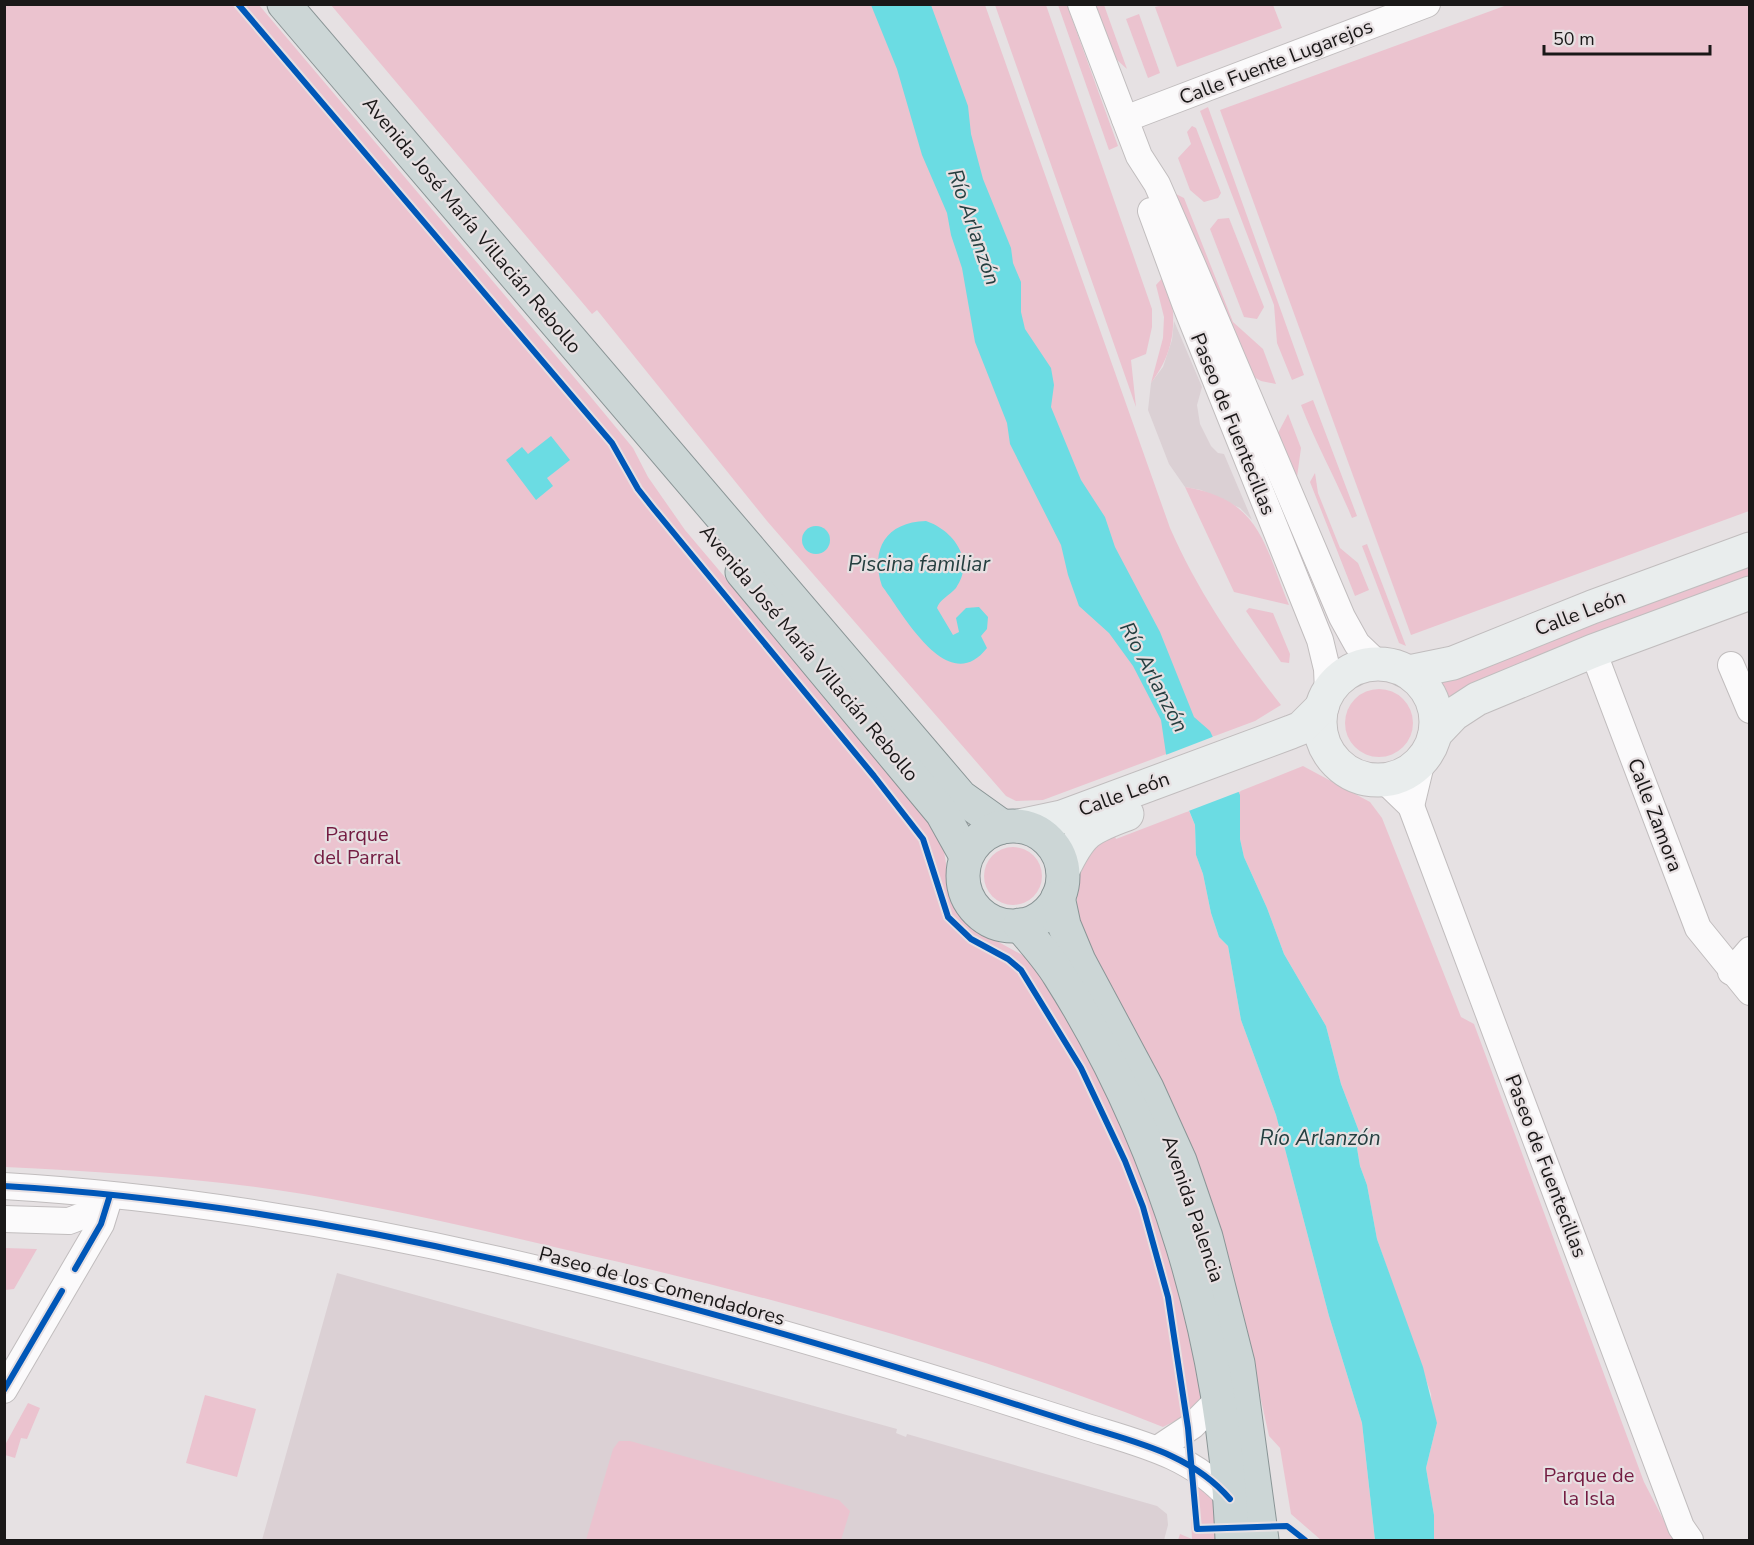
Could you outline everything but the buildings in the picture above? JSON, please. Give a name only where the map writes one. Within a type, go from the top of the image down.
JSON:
[{"type":"highway","name":"Avenida José María Villacián Rebollo","points":[[284,4],[961,797],[1011,826]]},
{"type":"highway","name":"Avenida José María Villacián Rebollo","points":[[660,446],[681,495],[942,813],[966,856]]},
{"type":"highway","points":[[1011,826],[1047,839],[1059,856],[1061,884],[1044,916],[1020,925],[997,923],[977,911],[964,886],[966,856],[982,836],[1011,826]]},
{"type":"highway","name":"Avenida Palencia","points":[[1061,884],[1064,925],[1079,961],[1147,1088],[1180,1161],[1206,1237],[1238,1363],[1262,1540]]},
{"type":"highway","name":"Avenida Palencia","points":[[1020,925],[1058,973],[1117,1079],[1143,1136],[1180,1240],[1207,1345],[1218,1400],[1230,1499],[1232,1540]]},
{"type":"main road","name":"Calle León","points":[[1393,668],[1459,661],[1592,607],[1749,549]]},
{"type":"main road","name":"Calle León","points":[[1428,747],[1454,714],[1470,702],[1593,651],[1749,593]]},
{"type":"main road","points":[[1294,741],[1314,754],[1344,769],[1360,777],[1383,780],[1404,774],[1428,747],[1436,717],[1431,699],[1422,684],[1393,668],[1358,667],[1342,676],[1325,700],[1321,735],[1329,752],[1344,769]]},
{"type":"main road","name":"Calle León","points":[[1011,826],[1106,812],[1294,741],[1301,728],[1325,700]]},
{"type":"main road","name":"Calle León","points":[[1061,884],[1082,836],[1106,812]]},
{"type":"street","name":"Paseo de Fuentecillas","points":[[1081,4],[1139,156],[1157,183],[1342,617],[1358,644],[1393,668]]},
{"type":"street","name":"Calle Fuente Lugarejos","points":[[1125,119],[1427,4]]},
{"type":"street","name":"Paseo de Fuentecillas","points":[[1139,156],[1141,180],[1186,306],[1320,640],[1327,669],[1325,700]]},
{"type":"street","name":"Calle Zamora","points":[[1593,651],[1698,928],[1749,992]]},
{"type":"street","points":[[1731,665],[1749,710]]},
{"type":"street","points":[[1411,806],[1428,747]]},
{"type":"street","name":"Paseo de Fuentecillas","points":[[1383,780],[1411,806],[1685,1534]]},
{"type":"street","points":[[1731,972],[1749,950]]},
{"type":"street","name":"Paseo de los Comendadores","points":[[4,1186],[59,1188],[264,1214],[345,1228],[623,1289],[909,1371],[1159,1448],[1207,1474],[1230,1499]]},
{"type":"street","points":[[4,1219],[52,1222],[86,1217],[98,1210],[110,1195]]},
{"type":"street","points":[[4,1390],[101,1224],[110,1195]]},
{"type":"street","points":[[52,1222],[64,1231],[73,1244],[75,1269]]},
{"type":"street","points":[[1159,1448],[1192,1426],[1218,1400]]},
{"type":"shaded area","points":[[1174,321],[1202,387],[1197,405],[1200,424],[1211,446],[1218,453],[1224,454],[1252,520],[1240,508],[1201,490],[1185,487],[1169,464],[1148,410],[1151,383],[1163,367],[1172,340]]},
{"type":"shaded area","points":[[337,1273],[897,1429],[896,1433],[906,1437],[907,1434],[1157,1506],[1167,1514],[1168,1525],[1164,1540],[262,1540]]},
{"type":"green space","name":"Parque del Parral","points":[[5,5],[259,5],[590,396],[633,448],[648,477],[685,530],[930,820],[943,844],[950,890],[960,915],[975,929],[1033,961],[1088,1049],[1163,1224],[1204,1394],[1191,1413],[1163,1427],[1030,1378],[826,1315],[619,1262],[382,1209],[303,1194],[229,1184],[5,1167]]},
{"type":"green space","points":[[331,5],[985,5],[1170,528],[1206,598],[1249,663],[1281,705],[1255,721],[1043,800],[1016,801],[1006,796],[767,521],[597,310],[592,314]]},
{"type":"green space","points":[[995,5],[1046,5],[1152,309],[1152,327],[1146,354],[1131,360],[1136,407]]},
{"type":"green space","points":[[1058,5],[1067,5],[1118,146],[1109,150]]},
{"type":"green space","points":[[1093,5],[1104,5],[1127,69],[1116,59]]},
{"type":"green space","points":[[1163,5],[1273,5],[1282,28],[1177,67],[1155,7]]},
{"type":"green space","points":[[1507,5],[1749,5],[1749,511],[1411,635],[1220,110]]},
{"type":"green space","points":[[1139,14],[1160,73],[1148,78],[1126,19]]},
{"type":"green space","points":[[1208,107],[1304,375],[1292,380],[1277,343],[1274,305],[1200,111]]},
{"type":"green space","points":[[1192,126],[1196,128],[1221,193],[1218,198],[1204,202],[1190,190],[1178,158],[1191,144],[1187,132]]},
{"type":"green space","points":[[1170,191],[1184,198],[1233,322],[1263,349],[1276,384],[1261,381],[1247,373]]},
{"type":"green space","points":[[1229,218],[1264,307],[1257,319],[1244,317],[1210,229],[1218,219]]},
{"type":"green space","points":[[1166,274],[1172,304],[1173,331],[1166,357],[1151,383],[1163,338],[1164,317],[1156,285]]},
{"type":"green space","points":[[1313,400],[1357,516],[1352,518],[1301,405]]},
{"type":"green space","points":[[1288,414],[1301,448],[1297,477],[1336,574],[1277,435]]},
{"type":"green space","points":[[1315,473],[1318,493],[1340,548],[1358,563],[1369,590],[1355,596],[1310,482]]},
{"type":"green space","points":[[1185,487],[1210,493],[1229,502],[1244,514],[1256,528],[1265,544],[1289,605],[1234,592]]},
{"type":"green space","points":[[1367,544],[1406,646],[1399,643],[1362,546]]},
{"type":"green space","points":[[1749,562],[1749,578],[1467,687],[1449,697],[1440,679]]},
{"type":"green space","points":[[1249,608],[1273,613],[1290,654],[1289,663],[1281,662],[1246,611]]},
{"type":"green space","points":[[1379,689],[1392,692],[1403,699],[1410,710],[1413,723],[1410,736],[1403,747],[1392,754],[1379,757],[1366,754],[1355,747],[1348,736],[1345,723],[1348,710],[1355,699],[1366,692]]},
{"type":"green space","name":"Parque de la Isla","points":[[1303,766],[1370,802],[1382,818],[1461,1017],[1474,1024],[1644,1482],[1674,1540],[1434,1540],[1434,1515],[1426,1468],[1437,1423],[1432,1412],[1431,1394],[1377,1239],[1367,1185],[1360,1166],[1357,1148],[1360,1134],[1341,1084],[1326,1026],[1284,954],[1267,908],[1244,857],[1240,839],[1238,792]]},
{"type":"green space","points":[[1189,811],[1195,825],[1196,855],[1203,874],[1211,913],[1219,937],[1228,946],[1241,1020],[1276,1115],[1329,1316],[1362,1423],[1375,1540],[1321,1540],[1291,1514],[1280,1448],[1269,1436],[1254,1368],[1087,952],[1077,912],[1077,872],[1111,827],[1116,839]]},
{"type":"green space","points":[[1013,847],[1029,852],[1037,860],[1042,876],[1037,892],[1029,900],[1013,905],[997,900],[989,892],[984,876],[989,860],[997,852]]},
{"type":"green space","points":[[5,1248],[37,1249],[14,1289],[5,1290]]},
{"type":"green space","points":[[205,1395],[256,1409],[237,1477],[186,1463]]},
{"type":"green space","points":[[28,1403],[40,1408],[27,1439],[21,1438],[15,1458],[5,1455],[5,1445]]},
{"type":"green space","points":[[619,1441],[630,1441],[839,1500],[850,1511],[841,1540],[586,1540],[613,1449]]},
{"type":"green space","points":[[1189,1473],[1216,1501],[1218,1540],[1178,1540],[1180,1534],[1192,1539]]},
{"type":"water","name":"Río Arlanzón","points":[[871,5],[931,5],[968,106],[971,134],[983,179],[1011,248],[1013,263],[1021,282],[1021,312],[1025,329],[1051,368],[1054,385],[1051,407],[1081,480],[1105,517],[1115,547],[1160,632],[1194,717],[1210,731],[1240,795],[1240,839],[1244,857],[1267,908],[1284,954],[1326,1026],[1341,1084],[1360,1134],[1357,1148],[1360,1166],[1367,1185],[1377,1239],[1423,1367],[1437,1423],[1426,1468],[1434,1515],[1434,1540],[1375,1540],[1362,1423],[1329,1316],[1276,1115],[1241,1020],[1228,946],[1219,937],[1211,913],[1203,874],[1196,855],[1195,825],[1166,754],[1161,720],[1133,666],[1109,633],[1079,606],[1061,545],[1010,444],[1007,423],[975,342],[962,268],[951,235],[947,213],[922,155],[897,69]]},
{"type":"water","points":[[551,436],[570,460],[547,478],[553,486],[536,500],[506,460],[522,447],[528,454]]},
{"type":"water","name":"Piscina familiar","points":[[926,521],[945,531],[953,539],[962,557],[964,567],[962,577],[956,588],[942,600],[937,608],[953,635],[959,632],[956,618],[966,608],[979,607],[988,617],[987,629],[981,636],[987,648],[972,661],[957,663],[942,658],[928,647],[882,586],[878,560],[884,540],[901,526]]},
{"type":"water","points":[[816,526],[826,530],[830,540],[826,550],[816,554],[806,550],[802,540],[806,530]]},
{"type":"pier","points":[[1215,736],[1241,791],[1186,812],[1163,756]]},
{"type":"cycle path","points":[[238,4],[612,443],[638,489],[923,839],[948,917],[971,939],[1008,959],[1021,970],[1081,1068],[1125,1161],[1143,1207],[1168,1297],[1188,1428],[1197,1529],[1287,1526],[1305,1540]]},
{"type":"cycle path","points":[[4,1186],[129,1197],[253,1213],[376,1234],[620,1289],[861,1357],[1147,1446],[1166,1453],[1200,1472],[1230,1499]]},
{"type":"cycle path","points":[[75,1269],[101,1224],[110,1195]]},
{"type":"cycle path","points":[[4,1390],[62,1291]]}]
